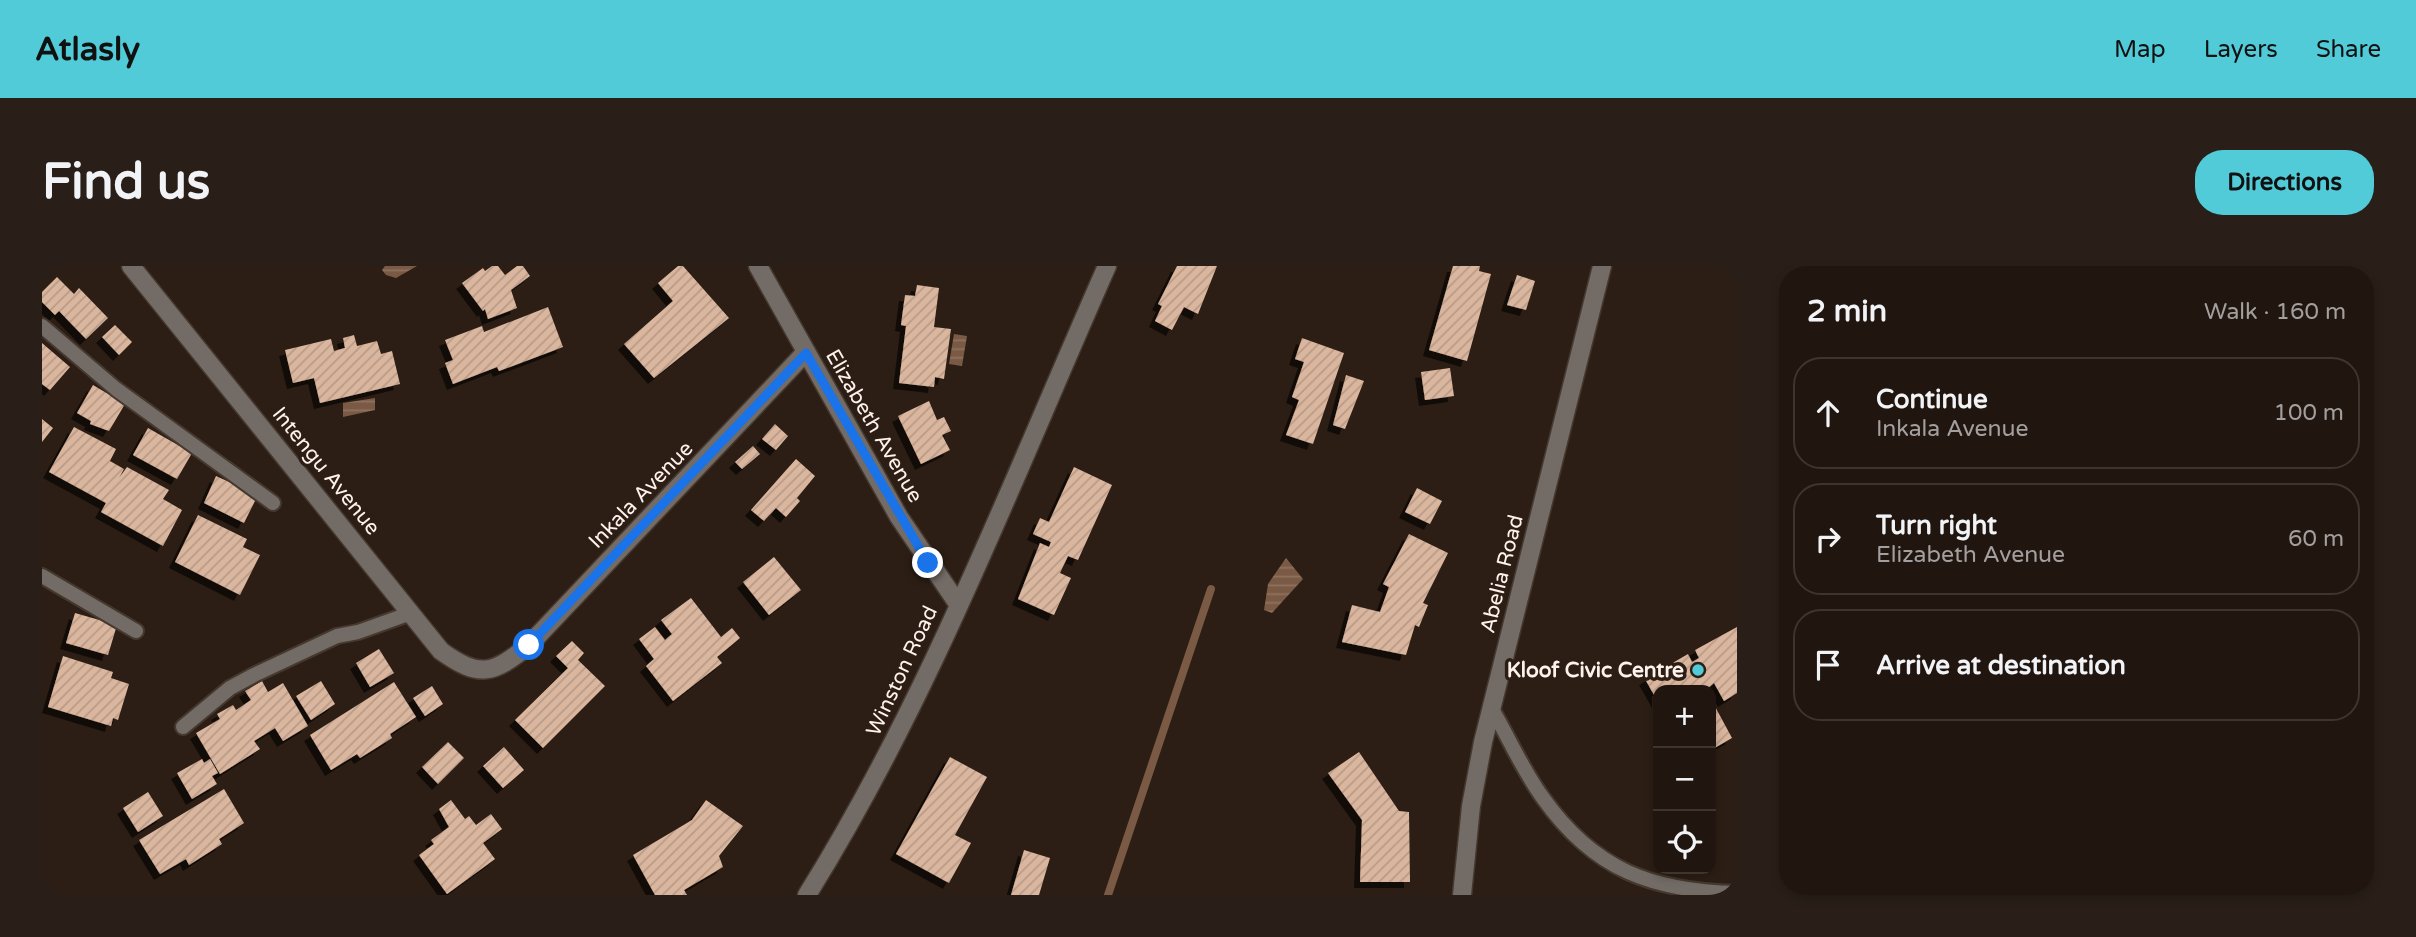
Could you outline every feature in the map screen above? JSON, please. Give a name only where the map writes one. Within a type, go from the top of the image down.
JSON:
[{"type":"street","name":"Intengu Avenue","points":[[131,266],[441,651],[470,670],[488,671],[505,664]]},
{"type":"street","name":"Elizabeth Avenue","points":[[758,266],[899,517],[958,604]]},
{"type":"street","name":"Winston Road","points":[[807,895],[887,756],[933,663],[1107,266]]},
{"type":"street","name":"Abelia Road","points":[[1462,895],[1471,806],[1492,709],[1602,266]]},
{"type":"street","name":"Inkala Avenue","points":[[505,664],[538,635],[806,353]]},
{"type":"lane","points":[[42,326],[116,389],[273,503]]},
{"type":"lane","points":[[42,576],[135,631]]},
{"type":"lane","points":[[183,727],[230,688],[254,675],[337,636],[358,632],[411,613]]},
{"type":"lane","points":[[1492,709],[1542,798],[1601,859],[1639,880],[1701,892],[1737,893]]},
{"type":"shaded area","points":[[385,266],[417,266],[396,278],[386,275],[382,270]]},
{"type":"shaded area","points":[[954,334],[967,336],[962,366],[949,364]]},
{"type":"shaded area","points":[[375,398],[375,410],[343,417],[343,403]]},
{"type":"shaded area","points":[[1286,558],[1303,579],[1272,613],[1264,610],[1268,584]]},
{"type":"building","points":[[492,266],[498,266],[505,275],[517,266],[523,266],[530,276],[511,290],[517,308],[488,319],[485,309],[483,311],[462,283],[483,268],[485,271]]},
{"type":"building","points":[[678,266],[683,266],[729,318],[654,378],[624,344],[673,301],[658,283]]},
{"type":"building","points":[[1177,266],[1217,266],[1198,314],[1184,307],[1172,330],[1155,321],[1162,306],[1158,304]]},
{"type":"building","points":[[1453,266],[1480,266],[1479,271],[1491,274],[1467,361],[1429,350]]},
{"type":"building","points":[[1517,275],[1535,281],[1526,310],[1507,305]]},
{"type":"building","points":[[57,277],[74,294],[79,288],[108,318],[86,339],[59,311],[55,315],[42,302],[42,292]]},
{"type":"building","points":[[917,285],[939,288],[934,327],[951,329],[944,379],[935,377],[934,387],[899,383],[906,326],[901,325],[905,295],[915,296]]},
{"type":"building","points":[[548,307],[563,347],[499,371],[497,367],[453,384],[445,363],[453,360],[445,340],[482,326],[484,332]]},
{"type":"building","points":[[115,325],[132,342],[119,355],[102,337]]},
{"type":"building","points":[[354,335],[357,346],[377,341],[381,354],[392,351],[400,384],[320,403],[314,378],[293,383],[285,350],[331,339],[334,351],[345,348],[343,338]]},
{"type":"building","points":[[1302,338],[1344,353],[1313,444],[1286,435],[1299,400],[1292,397],[1304,362],[1295,359]]},
{"type":"building","points":[[42,343],[70,367],[50,390],[42,384]]},
{"type":"building","points":[[1450,368],[1454,396],[1425,400],[1421,372]]},
{"type":"building","points":[[1346,375],[1364,381],[1345,429],[1333,425]]},
{"type":"building","points":[[93,385],[125,404],[109,431],[90,424],[91,421],[77,413]]},
{"type":"building","points":[[929,401],[937,420],[944,417],[951,431],[942,435],[950,450],[921,464],[898,416]]},
{"type":"building","points":[[42,419],[53,428],[42,442]]},
{"type":"building","points":[[775,424],[788,436],[776,450],[762,439]]},
{"type":"building","points":[[74,427],[116,449],[110,461],[124,469],[119,478],[127,467],[169,490],[163,499],[182,510],[163,546],[101,512],[106,503],[49,472]]},
{"type":"building","points":[[148,428],[192,453],[177,479],[133,455]]},
{"type":"building","points":[[753,446],[760,454],[742,469],[735,462]]},
{"type":"building","points":[[796,459],[815,476],[797,498],[800,501],[786,517],[776,508],[764,521],[751,510]]},
{"type":"building","points":[[1074,467],[1112,485],[1078,560],[1068,556],[1060,573],[1071,578],[1054,615],[1018,599],[1040,543],[1049,547],[1051,542],[1033,534],[1040,518],[1049,522]]},
{"type":"building","points":[[216,476],[258,495],[244,523],[204,503]]},
{"type":"building","points":[[1417,488],[1442,501],[1430,524],[1405,512]]},
{"type":"building","points":[[198,515],[247,539],[243,547],[260,555],[240,595],[175,562]]},
{"type":"building","points":[[1409,534],[1448,553],[1423,603],[1428,605],[1419,627],[1415,625],[1406,655],[1342,642],[1352,605],[1380,612],[1389,587],[1383,584]]},
{"type":"building","points":[[774,557],[801,590],[769,615],[743,582]]},
{"type":"building","points":[[691,598],[721,637],[732,628],[740,638],[717,657],[722,663],[673,701],[646,666],[654,659],[639,639],[655,627],[665,640],[672,634],[661,620]]},
{"type":"building","points":[[75,613],[117,625],[108,655],[66,643]]},
{"type":"building","name":"Kloof Civic Centre","points":[[1737,627],[1737,693],[1724,701],[1714,683],[1653,685],[1653,693],[1645,679],[1688,654],[1692,662],[1699,658],[1695,650]]},
{"type":"building","points":[[572,641],[584,653],[578,660],[605,686],[543,748],[515,720],[568,668],[556,656]]},
{"type":"building","points":[[379,649],[394,673],[370,687],[356,663]]},
{"type":"building","points":[[63,656],[113,672],[111,678],[129,684],[118,720],[113,718],[111,726],[48,707]]},
{"type":"building","points":[[262,681],[268,692],[283,683],[308,726],[283,741],[275,728],[254,741],[260,749],[220,774],[196,733],[220,719],[217,714],[233,705],[236,710],[251,700],[245,691]]},
{"type":"building","points":[[321,681],[335,704],[311,720],[296,696]]},
{"type":"building","points":[[394,682],[416,717],[390,734],[392,738],[360,758],[357,754],[331,770],[310,735]]},
{"type":"building","points":[[432,686],[443,704],[425,716],[413,698]]},
{"type":"building","points":[[1716,708],[1732,738],[1716,747]]},
{"type":"building","points":[[448,742],[464,758],[438,784],[422,767]]},
{"type":"building","points":[[504,747],[524,770],[503,788],[483,766]]},
{"type":"building","points":[[1359,752],[1399,811],[1409,812],[1410,882],[1360,882],[1362,820],[1328,773]]},
{"type":"building","points":[[950,757],[987,777],[955,835],[971,843],[949,883],[896,854]]},
{"type":"building","points":[[202,759],[204,763],[210,759],[218,773],[212,776],[217,784],[192,799],[177,773]]},
{"type":"building","points":[[224,789],[244,823],[219,839],[222,844],[189,865],[186,859],[160,874],[139,840]]},
{"type":"building","points":[[148,792],[163,816],[138,832],[123,808]]},
{"type":"building","points":[[451,800],[465,819],[469,816],[476,825],[491,814],[502,829],[483,843],[495,859],[447,894],[419,855],[434,844],[431,840],[449,827],[439,809]]},
{"type":"building","points":[[706,800],[743,826],[719,856],[723,867],[684,890],[687,895],[655,895],[633,855],[692,820]]},
{"type":"building","points":[[1024,850],[1050,858],[1039,895],[1011,895]]},
{"type":"waterway","points":[[1108,895],[1211,589]]},
{"type":"place","name":"Kloof Civic Centre","points":[[1698,670]]},
{"type":"route","points":[[529,645],[806,353],[928,563]]}]
